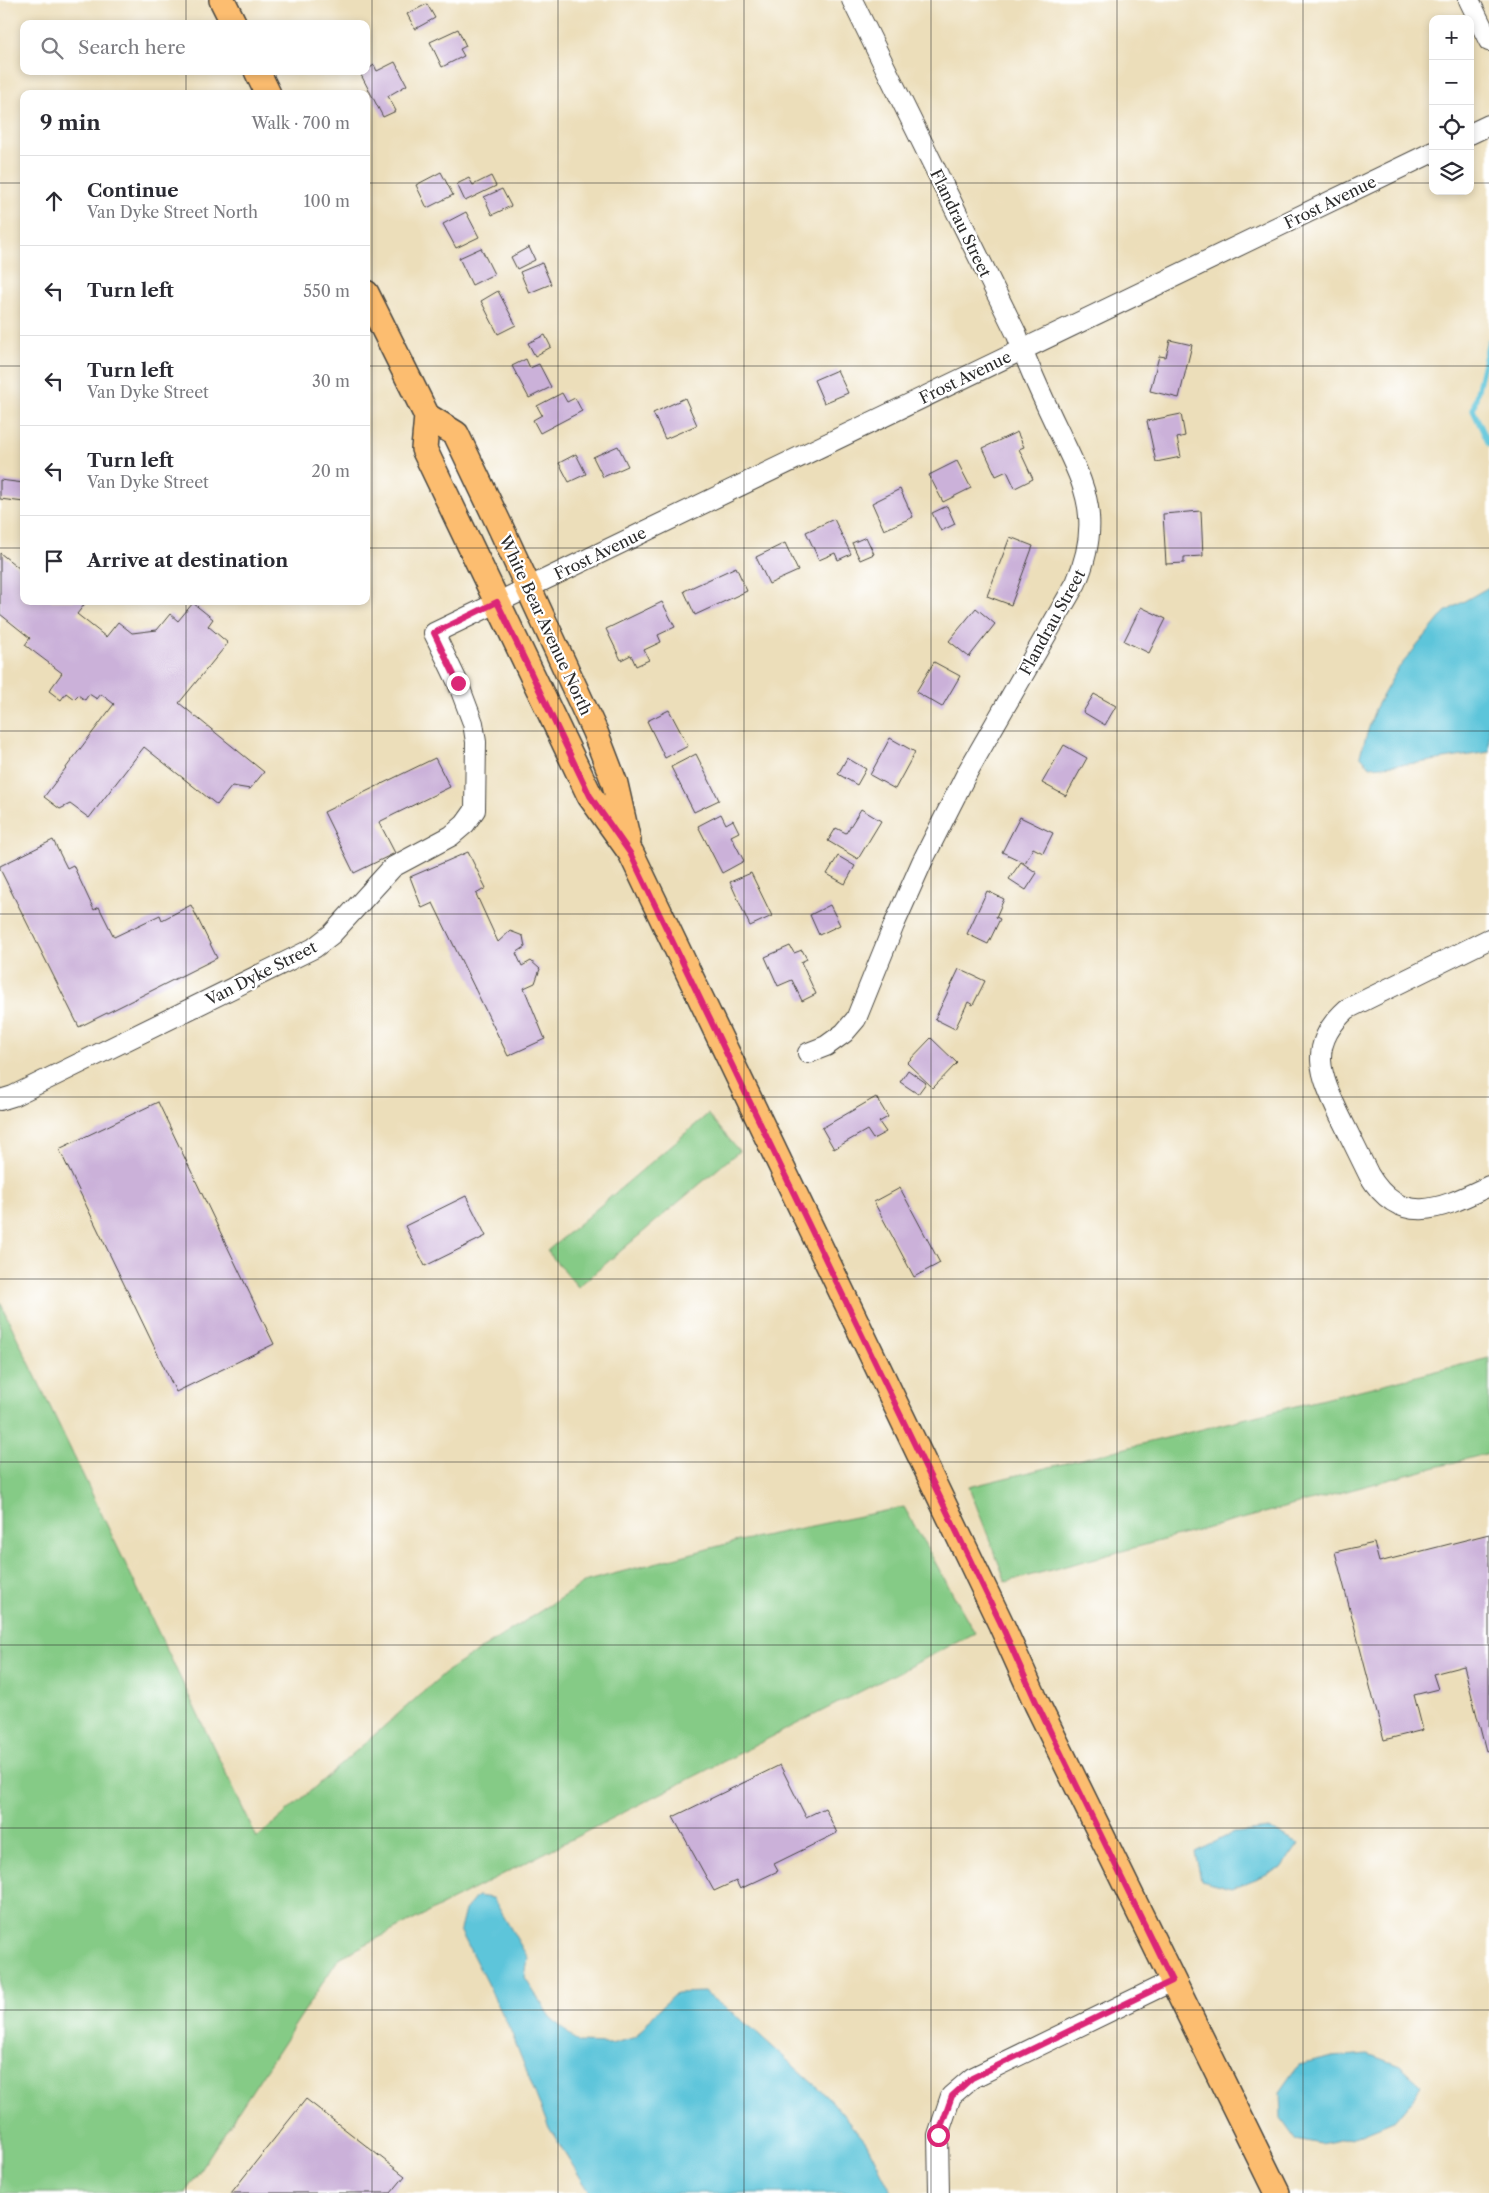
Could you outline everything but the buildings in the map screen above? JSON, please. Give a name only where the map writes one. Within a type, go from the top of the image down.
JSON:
[{"type":"main road","points":[[222,0],[232,20]]},
{"type":"main road","points":[[259,75],[266,90]]},
{"type":"main road","points":[[370,301],[427,416]]},
{"type":"main road","name":"White Bear Avenue North","points":[[630,853],[615,784],[581,699],[456,434],[427,416],[424,450],[590,796],[630,853],[997,1615],[1037,1704],[1277,2193]]},
{"type":"street","name":"Flandrau Street","points":[[808,1053],[826,1046],[844,1033],[856,1020],[894,925],[922,862],[968,771],[1072,590],[1084,562],[1089,539],[1089,516],[1085,493],[1017,335],[852,0]]},
{"type":"street","points":[[1469,0],[1489,41]]},
{"type":"street","points":[[1474,132],[1489,126]]},
{"type":"street","name":"Frost Avenue","points":[[497,602],[1429,154]]},
{"type":"street","name":"Van Dyke Street","points":[[0,1100],[13,1096],[314,948],[332,934],[393,867],[438,844],[465,824],[476,804],[476,742],[466,702],[434,633],[497,602]]},
{"type":"street","points":[[1489,940],[1355,1004],[1334,1020],[1325,1035],[1320,1053],[1321,1070],[1326,1086],[1375,1186],[1386,1198],[1401,1206],[1418,1210],[1435,1209],[1489,1186]]},
{"type":"street","points":[[939,2193],[938,2135],[952,2096],[972,2078],[1172,1981]]},
{"type":"green space","points":[[708,1114],[739,1151],[578,1287],[547,1251]]},
{"type":"green space","points":[[0,1302],[257,1838],[447,1671],[587,1581],[734,1542],[904,1507],[975,1633],[339,1958],[185,2193],[0,2193]]},
{"type":"green space","points":[[1489,1358],[1489,1453],[1006,1582],[969,1487]]},
{"type":"water","points":[[1489,587],[1489,752],[1418,763],[1370,767],[1360,755],[1375,709],[1397,670],[1445,612]]},
{"type":"water","points":[[1269,1829],[1299,1844],[1282,1868],[1232,1888],[1201,1880],[1195,1852],[1233,1833]]},
{"type":"water","points":[[477,1896],[493,1898],[528,1958],[525,1978],[550,2017],[579,2043],[611,2044],[636,2037],[654,2014],[676,1993],[704,1992],[753,2029],[830,2099],[866,2142],[892,2193],[590,2193],[548,2126],[510,2029],[460,1930],[465,1910]]},
{"type":"water","points":[[1368,2054],[1400,2066],[1421,2085],[1412,2101],[1396,2120],[1357,2136],[1321,2145],[1296,2140],[1281,2119],[1280,2092],[1299,2065],[1333,2057]]},
{"type":"waterway","points":[[1489,342],[1473,410],[1489,444]]},
{"type":"route","points":[[458,683],[434,633],[497,602],[590,796],[630,853],[1001,1624],[1037,1704],[1172,1981],[972,2078],[952,2096],[938,2135]]}]
